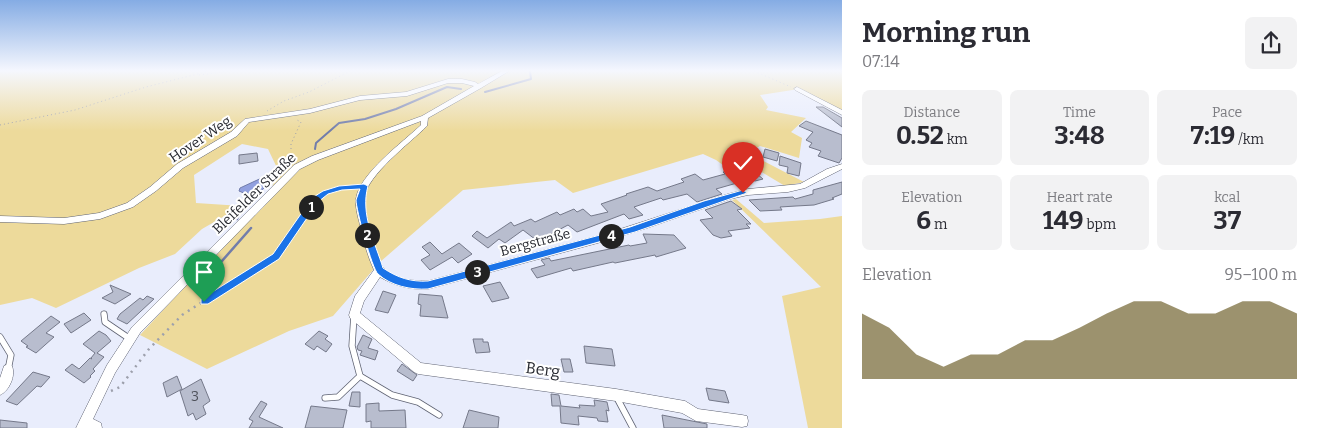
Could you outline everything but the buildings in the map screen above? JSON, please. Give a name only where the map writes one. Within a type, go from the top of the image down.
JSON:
[{"type":"street","name":"Hover Weg","points":[[0,219],[64,221],[100,216],[130,205],[153,189],[180,166],[234,134],[247,120],[310,111],[360,98],[407,94],[417,91]]},
{"type":"street","name":"Bleifelder Straße","points":[[88,426],[97,397],[130,339],[297,168],[314,158],[424,117],[473,91]]},
{"type":"street","points":[[801,91],[842,113]]},
{"type":"street","points":[[354,315],[359,299],[379,270],[363,217],[360,200],[364,186],[426,125],[424,117]]},
{"type":"street","name":"Bergstraße","points":[[379,270],[390,278],[406,284],[428,285],[632,230],[706,203],[743,193],[765,189],[794,188],[814,183],[828,172],[842,166]]},
{"type":"street","name":"Berg","points":[[354,315],[418,368],[616,395],[685,407],[696,414],[742,421]]},
{"type":"street","points":[[0,389],[4,385],[8,370]]},
{"type":"lane","points":[[104,314],[105,322],[111,328],[130,339]]},
{"type":"lane","points":[[354,315],[352,346],[360,376],[392,395],[418,402],[439,415]]},
{"type":"lane","points":[[0,337],[11,355],[8,370]]},
{"type":"lane","points":[[325,398],[338,397],[360,376]]},
{"type":"lane","points":[[616,395],[633,428]]},
{"type":"path","points":[[0,124],[75,110],[134,91]]},
{"type":"path","points":[[263,113],[284,101],[311,91]]},
{"type":"path","points":[[291,120],[301,122],[291,148]]},
{"type":"path","points":[[97,397],[120,387],[149,349],[182,315],[276,256],[315,200],[326,193],[342,188],[364,186]]},
{"type":"shaded area","points":[[0,91],[786,91],[760,95],[768,107],[766,110],[806,118],[791,132],[802,138],[799,158],[760,146],[748,153],[804,182],[785,186],[750,165],[731,171],[716,160],[703,154],[573,193],[555,180],[463,190],[380,262],[333,316],[289,331],[207,369],[140,335],[266,199],[279,172],[268,149],[242,144],[194,175],[196,203],[242,206],[202,229],[175,254],[139,268],[56,308],[32,298],[0,305]]},
{"type":"shaded area","points":[[803,91],[842,91],[842,111]]},
{"type":"shaded area","points":[[736,199],[764,223],[842,216],[842,428],[808,428],[782,296],[821,287],[732,200]]},
{"type":"water","points":[[266,176],[273,178],[273,181],[253,197],[239,191],[240,188]]},
{"type":"waterway","points":[[315,149],[316,143],[339,123],[365,119],[396,109],[438,91]]},
{"type":"waterway","points":[[268,178],[288,158]]},
{"type":"waterway","points":[[237,219],[247,193]]},
{"type":"waterway","points":[[207,278],[251,228]]},
{"type":"waterway","points":[[198,288],[208,276]]},
{"type":"route","points":[[204,302],[276,256],[315,200],[326,193],[342,188],[364,186],[360,200],[363,217],[379,270],[390,278],[418,286],[428,285],[632,230],[706,203],[743,193]]}]
